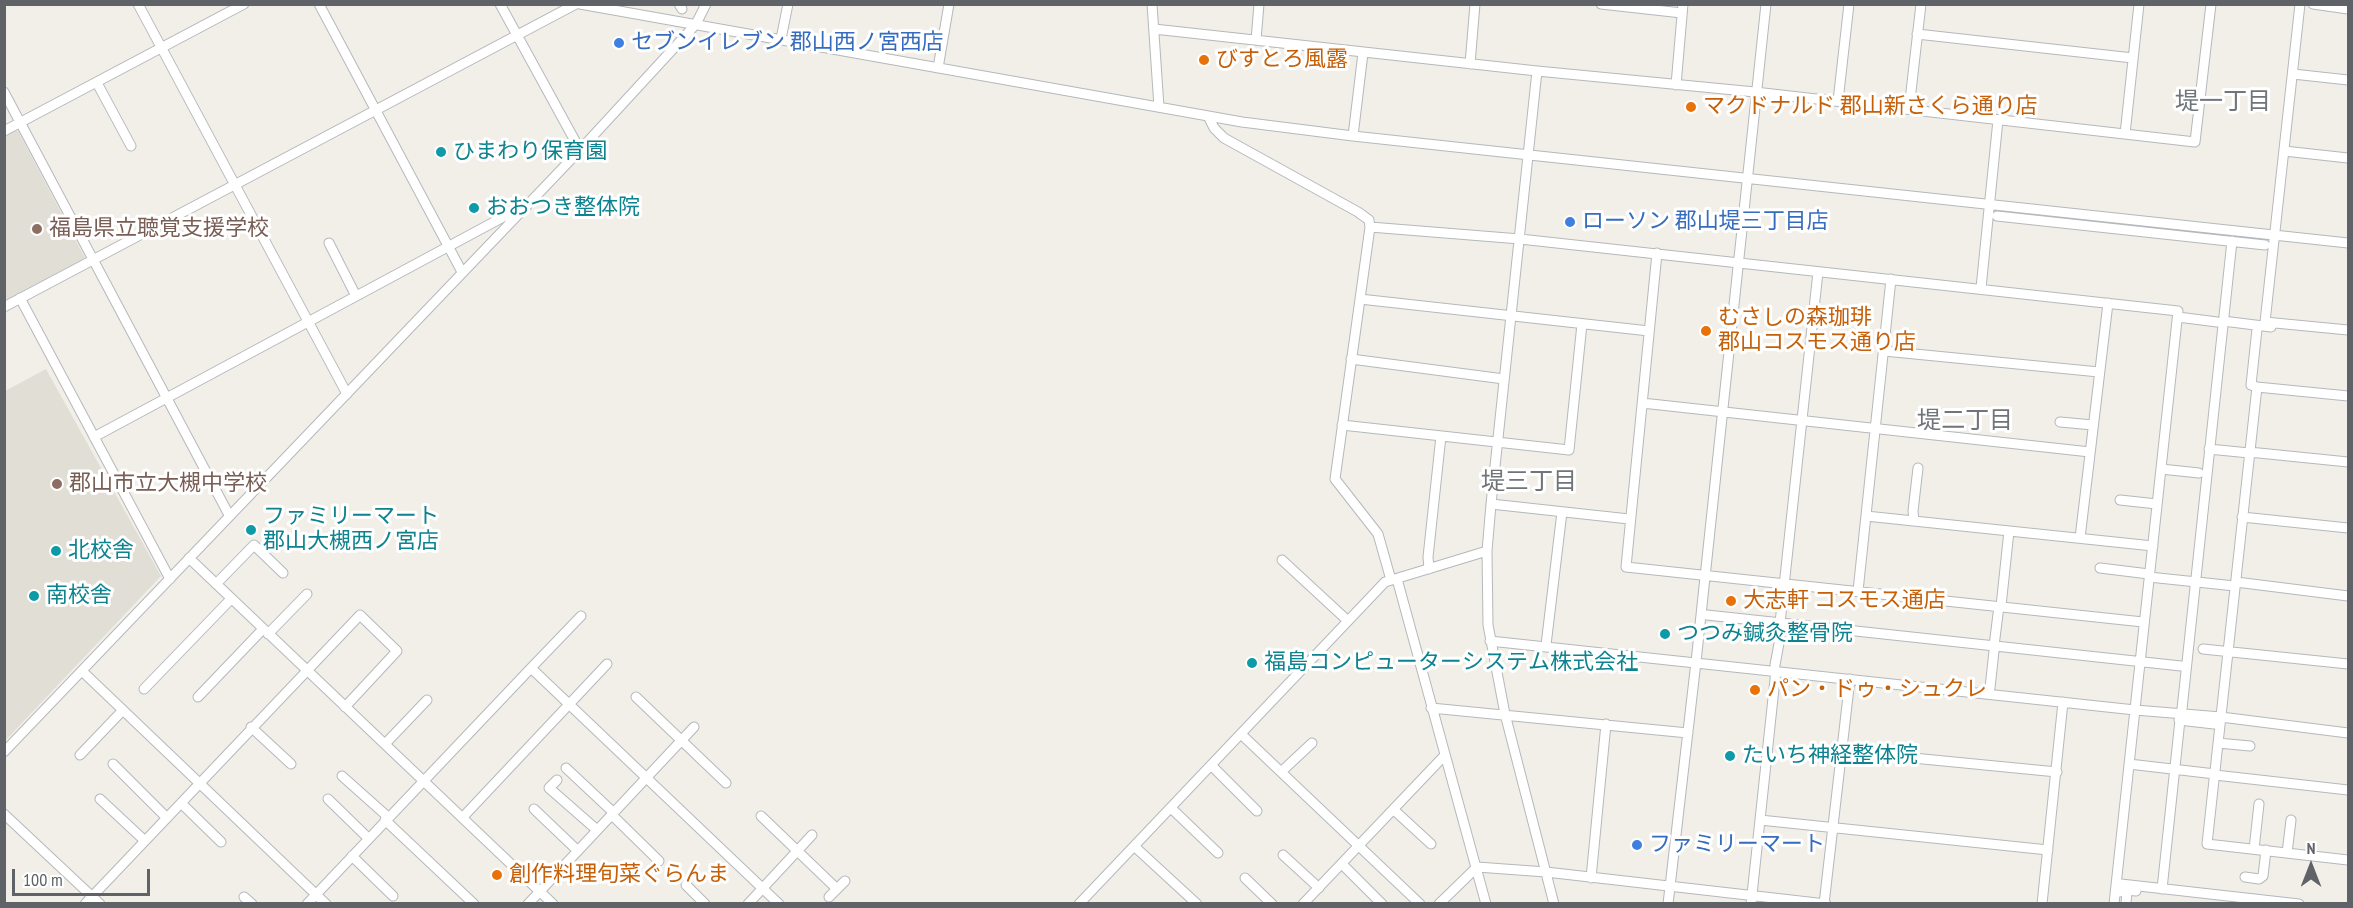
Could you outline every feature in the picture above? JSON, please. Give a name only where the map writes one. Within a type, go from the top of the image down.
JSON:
[{"type":"street","points":[[138,4],[347,394]]},
{"type":"street","points":[[4,131],[244,4]]},
{"type":"street","points":[[319,4],[462,272]]},
{"type":"street","points":[[500,4],[580,150]]},
{"type":"street","points":[[4,307],[578,4],[1208,116],[1353,136],[2349,243]]},
{"type":"street","points":[[4,752],[580,150],[696,24],[706,4]]},
{"type":"street","points":[[781,39],[788,4]]},
{"type":"street","points":[[938,68],[949,4]]},
{"type":"street","points":[[1152,4],[1159,107]]},
{"type":"street","points":[[1256,40],[1259,4]]},
{"type":"street","points":[[1470,64],[1475,4]]},
{"type":"street","points":[[1601,4],[1683,9],[1676,85]]},
{"type":"street","points":[[1668,903],[1766,4]]},
{"type":"street","points":[[1838,101],[1849,4]]},
{"type":"street","points":[[1909,109],[1920,4]]},
{"type":"street","points":[[2125,134],[2139,4]]},
{"type":"street","points":[[1154,29],[1838,101],[2195,142],[2211,4]]},
{"type":"street","points":[[2300,4],[2265,322],[2349,330]]},
{"type":"street","points":[[2313,4],[2349,9]]},
{"type":"street","points":[[1917,34],[2133,58]]},
{"type":"street","points":[[1353,136],[1363,52]]},
{"type":"street","points":[[1537,71],[1491,504],[1487,551],[1488,625],[1505,714],[1554,903]]},
{"type":"street","points":[[2293,74],[2349,80]]},
{"type":"street","points":[[97,83],[131,146]]},
{"type":"street","points":[[4,92],[229,515]]},
{"type":"street","points":[[1208,116],[1214,128],[1224,138],[1369,220],[1370,227],[1335,479],[1377,534],[1394,580],[1486,903]]},
{"type":"street","points":[[1981,288],[1998,120]]},
{"type":"street","points":[[2284,151],[2349,158]]},
{"type":"street","points":[[94,437],[529,203]]},
{"type":"street","points":[[1996,216],[2265,245]]},
{"type":"street","points":[[1370,227],[1520,239],[2178,311],[2143,622],[2139,710],[2129,764],[2114,903]]},
{"type":"street","points":[[2179,709],[2229,241]]},
{"type":"street","points":[[329,243],[356,296]]},
{"type":"street","points":[[1657,254],[1626,567],[2143,622]]},
{"type":"street","points":[[1752,900],[1818,272]]},
{"type":"street","points":[[1858,591],[1891,279]]},
{"type":"street","points":[[20,298],[170,579]]},
{"type":"street","points":[[1359,299],[1649,331]]},
{"type":"street","points":[[2080,538],[2108,303]]},
{"type":"street","points":[[2178,317],[2349,336]]},
{"type":"street","points":[[2179,709],[2181,669],[2210,449],[2220,322]]},
{"type":"street","points":[[1342,425],[1569,450],[1582,324]]},
{"type":"street","points":[[2257,330],[2251,385],[2349,396]]},
{"type":"street","points":[[1884,351],[2099,372]]},
{"type":"street","points":[[1351,359],[1504,379]]},
{"type":"street","points":[[2257,387],[2228,652],[2217,718],[2218,743],[2207,844],[2349,860]]},
{"type":"street","points":[[1642,403],[2090,452]]},
{"type":"street","points":[[2060,422],[2093,425]]},
{"type":"street","points":[[1429,569],[1428,557],[1441,436]]},
{"type":"street","points":[[2210,449],[2349,462]]},
{"type":"street","points":[[1914,521],[1918,468]]},
{"type":"street","points":[[2161,470],[2199,473]]},
{"type":"street","points":[[2120,500],[2157,504]]},
{"type":"street","points":[[1491,504],[1629,519]]},
{"type":"street","points":[[1546,645],[1563,512]]},
{"type":"street","points":[[1866,516],[2153,546]]},
{"type":"street","points":[[2242,517],[2349,528]]},
{"type":"street","points":[[1990,688],[2009,531]]},
{"type":"street","points":[[216,584],[254,545],[283,573]]},
{"type":"street","points":[[1079,903],[1385,582],[1487,551]]},
{"type":"street","points":[[189,558],[553,903]]},
{"type":"street","points":[[1282,560],[1348,621]]},
{"type":"street","points":[[2100,568],[2193,582],[2236,584],[2349,596]]},
{"type":"street","points":[[198,697],[307,594]]},
{"type":"street","points":[[144,689],[231,598]]},
{"type":"street","points":[[88,900],[360,615],[397,651],[345,706]]},
{"type":"street","points":[[307,903],[581,616]]},
{"type":"street","points":[[1707,618],[2181,669]]},
{"type":"street","points":[[1490,640],[1775,668],[1850,679],[2349,733]]},
{"type":"street","points":[[2204,649],[2349,664]]},
{"type":"street","points":[[463,818],[607,664]]},
{"type":"street","points":[[531,668],[779,903]]},
{"type":"street","points":[[82,671],[326,903]]},
{"type":"street","points":[[1439,903],[1477,867],[1670,886],[1752,900],[1825,903],[1850,679]]},
{"type":"street","points":[[636,697],[726,783]]},
{"type":"street","points":[[384,744],[427,700]]},
{"type":"street","points":[[2042,903],[2063,702]]},
{"type":"street","points":[[1431,708],[1688,733]]},
{"type":"street","points":[[2139,710],[2179,709],[2217,718]]},
{"type":"street","points":[[80,755],[123,710]]},
{"type":"street","points":[[2139,710],[2177,720],[2217,718]]},
{"type":"street","points":[[2159,888],[2177,720]]},
{"type":"street","points":[[1591,878],[1606,724]]},
{"type":"street","points":[[251,727],[291,764]]},
{"type":"street","points":[[528,903],[694,727]]},
{"type":"street","points":[[1241,734],[1420,903]]},
{"type":"street","points":[[1281,772],[1312,743]]},
{"type":"street","points":[[2218,743],[2250,746]]},
{"type":"street","points":[[1841,751],[2056,772]]},
{"type":"street","points":[[1306,903],[1445,755]]},
{"type":"street","points":[[112,764],[167,818]]},
{"type":"street","points":[[2129,764],[2349,790]]},
{"type":"street","points":[[1211,765],[1257,811]]},
{"type":"street","points":[[566,768],[659,861]]},
{"type":"street","points":[[342,776],[474,903]]},
{"type":"street","points":[[557,780],[549,788],[597,830]]},
{"type":"street","points":[[100,799],[145,841]]},
{"type":"street","points":[[328,799],[368,838]]},
{"type":"street","points":[[181,803],[221,842]]},
{"type":"street","points":[[2254,849],[2259,804]]},
{"type":"street","points":[[1171,808],[1218,853]]},
{"type":"street","points":[[534,809],[578,851]]},
{"type":"street","points":[[1394,810],[1431,844]]},
{"type":"street","points":[[4,814],[88,900],[100,903]]},
{"type":"street","points":[[761,816],[837,889]]},
{"type":"street","points":[[1760,820],[2048,850]]},
{"type":"street","points":[[2287,853],[2291,820]]},
{"type":"street","points":[[748,903],[812,835]]},
{"type":"street","points":[[1134,846],[1197,903]]},
{"type":"street","points":[[2245,877],[2259,879],[2263,876],[2266,850]]},
{"type":"street","points":[[1283,855],[1319,888]]},
{"type":"street","points":[[352,856],[393,896]]},
{"type":"street","points":[[1342,864],[1382,903]]},
{"type":"street","points":[[1245,878],[1272,903]]},
{"type":"street","points":[[829,897],[845,880]]},
{"type":"street","points":[[2119,903],[2121,884],[2300,903]]},
{"type":"street","points":[[686,885],[705,903]]},
{"type":"street","points":[[2126,903],[2127,890],[2251,903]]},
{"type":"shaded area","name":"福島県立聴覚支援学校","points":[[18,131],[85,258],[5,301],[5,136]]},
{"type":"shaded area","name":"郡山市立大槻中学校","points":[[46,369],[161,576],[5,741],[5,391]]},
{"type":"place","name":"セブンイレブン 郡山西ノ宮西店","points":[[619,43]]},
{"type":"place","name":"びすとろ風露","points":[[1204,60]]},
{"type":"place","name":"マクドナルド 郡山新さくら通り店","points":[[1691,107]]},
{"type":"place","name":"ひまわり保育園","points":[[441,152]]},
{"type":"place","name":"おおつき整体院","points":[[474,208]]},
{"type":"place","name":"ローソン 郡山堤三丁目店","points":[[1570,222]]},
{"type":"place","name":"福島県立聴覚支援学校","points":[[37,229]]},
{"type":"place","name":"むさしの森珈琲 郡山コスモス通り店","points":[[1706,331]]},
{"type":"place","name":"郡山市立大槻中学校","points":[[57,484]]},
{"type":"place","name":"ファミリーマート 郡山大槻西ノ宮店","points":[[251,530]]},
{"type":"place","name":"北校舎","points":[[56,551]]},
{"type":"place","name":"南校舎","points":[[34,596]]},
{"type":"place","name":"大志軒 コスモス通店","points":[[1731,601]]},
{"type":"place","name":"つつみ鍼灸整骨院","points":[[1665,634]]},
{"type":"place","name":"福島コンピューターシステム株式会社","points":[[1252,663]]},
{"type":"place","name":"パン・ドゥ・シュクレ","points":[[1755,690]]},
{"type":"place","name":"たいち神経整体院","points":[[1730,756]]},
{"type":"place","name":"ファミリーマート","points":[[1637,845]]},
{"type":"place","name":"創作料理旬菜ぐらんま","points":[[497,875]]},
{"type":"district","name":"堤一丁目","points":[[2223,102]]},
{"type":"district","name":"堤二丁目","points":[[1965,421]]},
{"type":"district","name":"堤三丁目","points":[[1529,482]]}]
